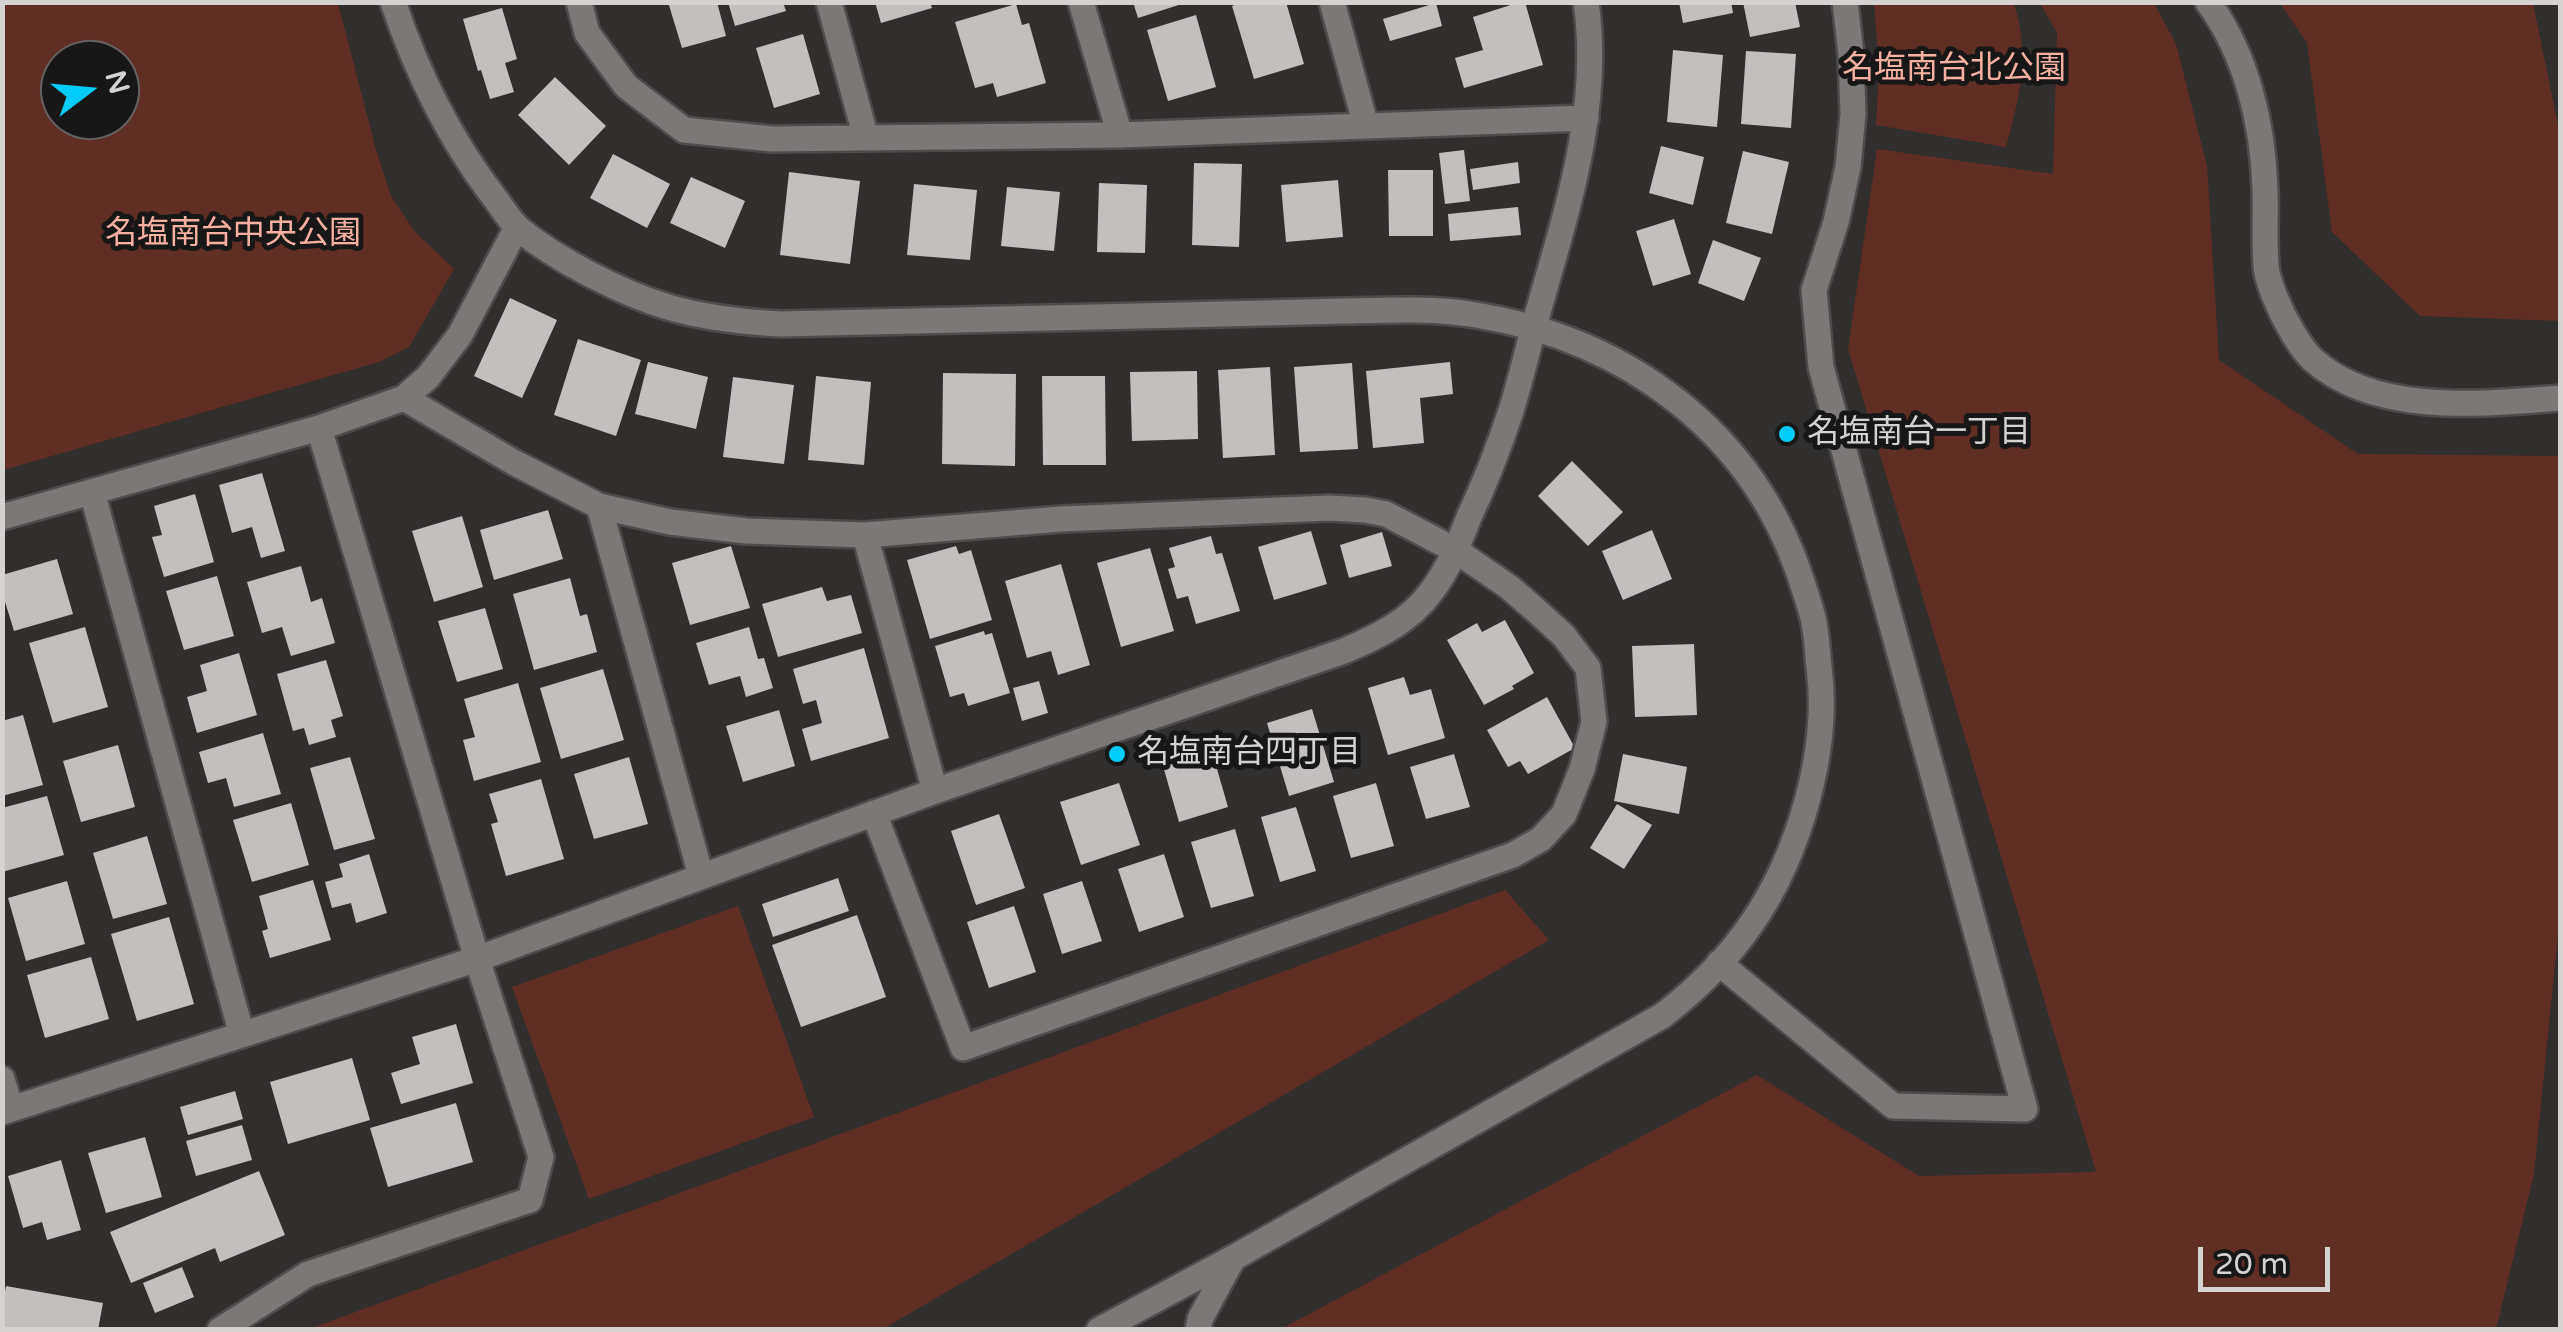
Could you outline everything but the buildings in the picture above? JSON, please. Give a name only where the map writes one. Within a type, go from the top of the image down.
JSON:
[{"type":"street","points":[[393,2],[435,104],[470,165],[517,227],[573,265],[667,307],[737,322],[782,324],[1425,311],[1472,314],[1533,329],[1600,353],[1650,380],[1700,420],[1737,458],[1787,540],[1813,617],[1821,678],[1820,738],[1806,801],[1785,864],[1752,923],[1694,992],[1662,1016],[1099,1330]]},
{"type":"street","points":[[579,2],[587,34],[626,86],[684,130],[772,139],[1120,135],[1586,118]]},
{"type":"street","points":[[829,2],[866,138]]},
{"type":"street","points":[[1081,2],[1120,135]]},
{"type":"street","points":[[1332,2],[1366,126]]},
{"type":"street","points":[[2,1079],[7,1110],[477,959],[935,791],[1344,651],[1372,639],[1414,612],[1432,591],[1455,550],[1512,410],[1574,182],[1586,118],[1592,45],[1586,2]]},
{"type":"street","points":[[1719,963],[1893,1106],[2025,1109],[1821,367],[1814,290],[1844,186],[1853,114],[1846,2]]},
{"type":"street","points":[[2208,2],[2238,55],[2262,143],[2266,270],[2285,318],[2310,357],[2334,375],[2368,391],[2411,401],[2557,398]]},
{"type":"street","points":[[2,518],[319,428],[404,398],[428,377],[460,336],[517,227]]},
{"type":"street","points":[[404,398],[516,464],[599,506],[670,522],[865,535],[1061,519],[1329,508],[1386,514],[1455,550],[1509,587],[1564,636],[1588,668],[1594,722],[1582,768],[1564,814],[1541,839],[1513,855],[962,1048],[874,813]]},
{"type":"street","points":[[220,1330],[308,1274],[530,1200],[541,1157],[477,959],[319,428]]},
{"type":"street","points":[[92,492],[242,1035]]},
{"type":"street","points":[[599,506],[701,876]]},
{"type":"street","points":[[865,535],[935,791]]},
{"type":"street","points":[[1198,1330],[1200,1319],[1233,1258]]},
{"type":"green space","name":"名塩南台中央公園","points":[[3,2],[338,3],[391,196],[415,232],[454,269],[409,347],[379,362],[3,470]]},
{"type":"green space","name":"名塩南台北公園","points":[[1874,3],[2014,3],[2022,58],[2006,147],[1876,125],[1879,68]]},
{"type":"green space","points":[[2040,3],[2154,3],[2176,44],[2207,166],[2219,360],[2358,454],[2560,456],[2560,915],[2534,1174],[2496,1329],[1281,1329],[1757,1075],[1919,1176],[2096,1172],[1848,349],[1877,149],[2053,174],[2057,33]]},
{"type":"green space","points":[[2280,3],[2533,3],[2560,135],[2560,321],[2420,316],[2332,232],[2307,43]]},
{"type":"green space","points":[[1505,890],[1549,940],[883,1329],[309,1329]]},
{"type":"green space","points":[[738,906],[814,1117],[589,1199],[512,987]]},
{"type":"place","name":"名塩南台一丁目","points":[[1787,434]]},
{"type":"place","name":"名塩南台四丁目","points":[[1117,754]]}]
